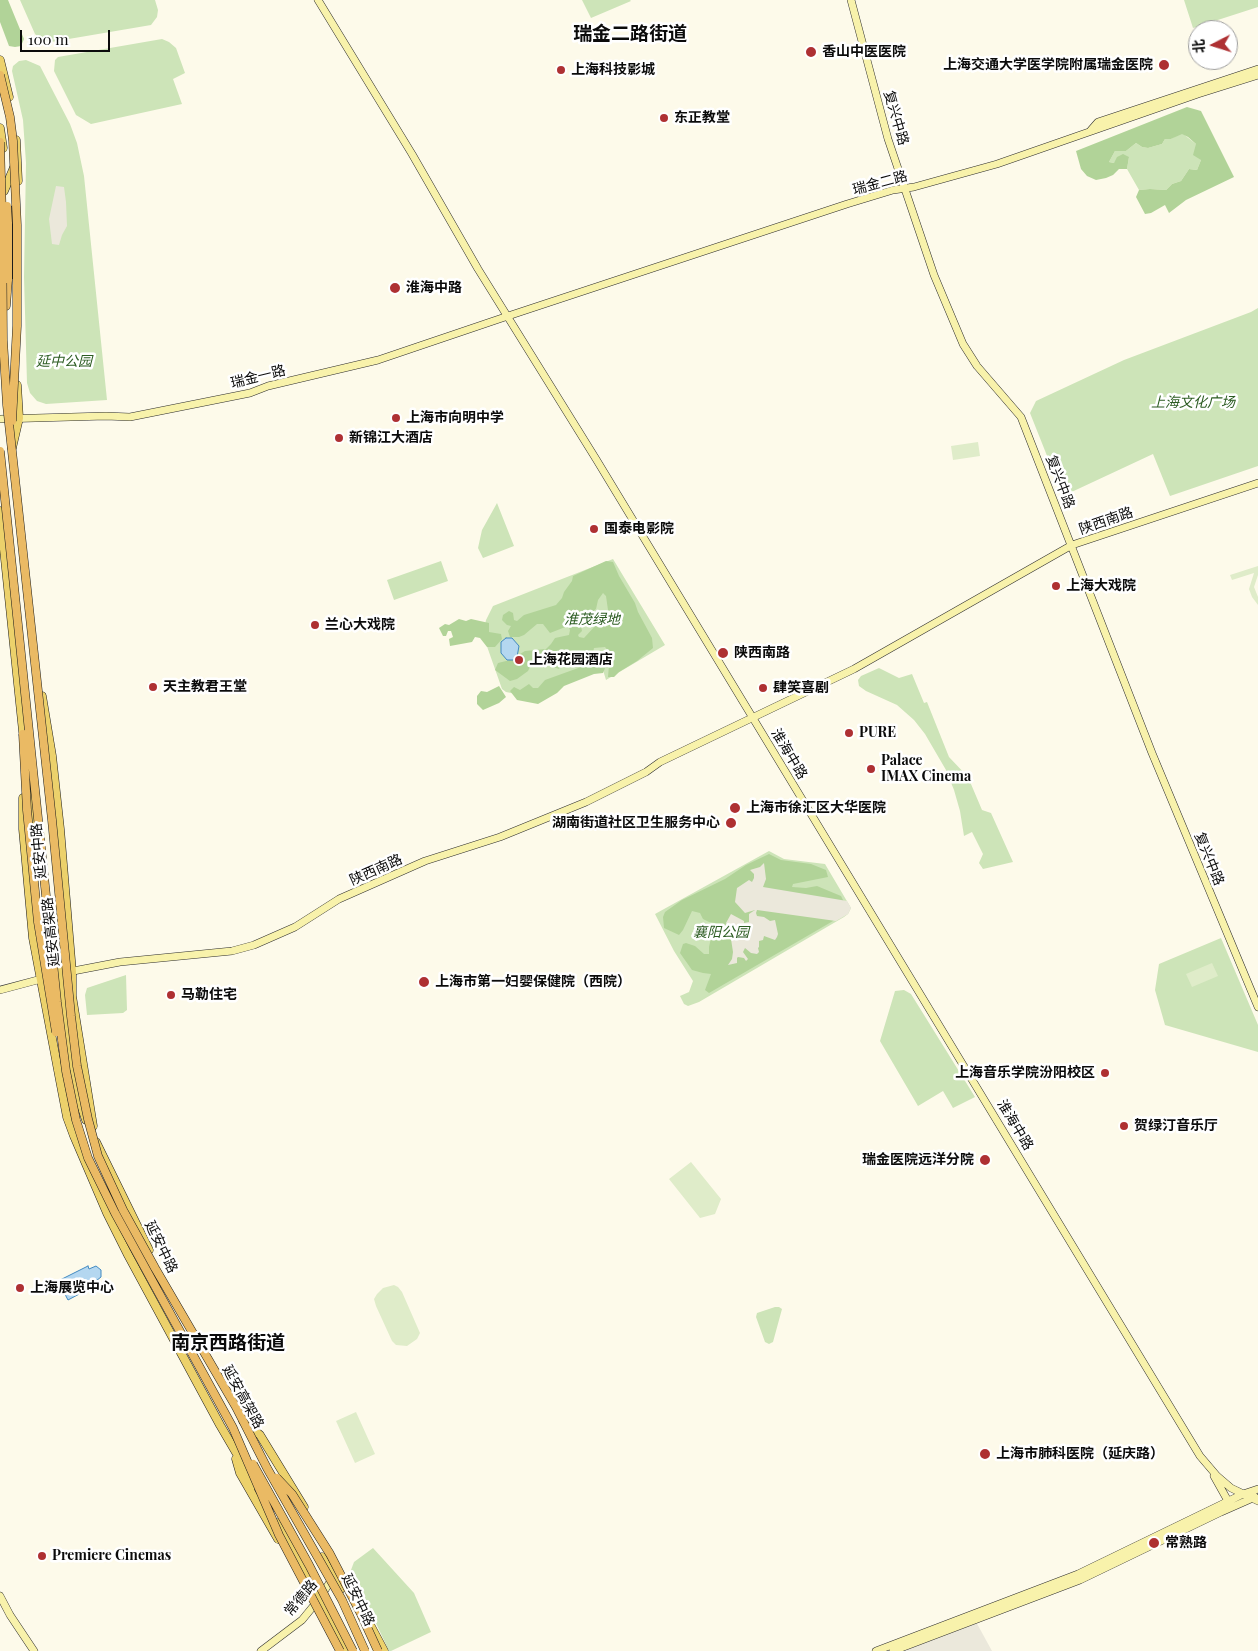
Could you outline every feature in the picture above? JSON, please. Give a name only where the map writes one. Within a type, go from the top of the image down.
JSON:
[{"type":"highway","points":[[0,75],[10,117],[13,141],[18,225],[17,326],[12,436],[15,476]]},
{"type":"highway","points":[[0,138],[8,222],[8,279],[2,356]]},
{"type":"highway","name":"延安高架路","points":[[0,142],[3,340],[6,405],[77,1066],[88,1118],[98,1156],[123,1210],[236,1407],[267,1468],[342,1600],[367,1651]]},
{"type":"highway","name":"延安高架路","points":[[0,451],[57,1002],[66,1073],[76,1120],[88,1158],[119,1222],[309,1565],[353,1651]]},
{"type":"highway","points":[[0,464],[2,475]]},
{"type":"highway","points":[[38,703],[58,828],[67,971]]},
{"type":"highway","points":[[23,734],[27,810],[38,922],[54,1021],[66,1073]]},
{"type":"highway","points":[[233,1428],[279,1534],[338,1651]]},
{"type":"highway","points":[[267,1468],[292,1494],[312,1524],[330,1554],[378,1651]]},
{"type":"main road","name":"淮海中路","points":[[318,0],[412,154],[478,269],[1196,1448],[1217,1476],[1231,1488],[1256,1498]]},
{"type":"main road","name":"复兴中路","points":[[851,0],[888,139],[934,275],[963,344],[977,366],[1021,417],[1152,753],[1258,1007]]},
{"type":"main road","points":[[0,60],[15,128],[18,158],[14,276],[14,338],[18,415],[11,454]]},
{"type":"main road","points":[[1089,132],[1098,122],[1258,68]]},
{"type":"main road","name":"瑞金二路","points":[[508,316],[649,271],[847,204],[990,166],[1258,74]]},
{"type":"main road","name":"延安中路","points":[[0,128],[3,144],[4,191],[1,273],[2,356],[6,398],[3,419],[11,454],[52,853],[67,971],[93,1126],[93,1136],[199,1350],[334,1577],[367,1651]]},
{"type":"main road","points":[[4,191],[18,158]]},
{"type":"main road","name":"瑞金一路","points":[[3,419],[18,415],[130,417],[242,394],[378,360],[508,316]]},
{"type":"main road","points":[[6,398],[18,415]]},
{"type":"main road","name":"陕西南路","points":[[0,990],[67,971],[120,962],[232,951],[254,945],[294,927],[339,899],[425,861],[500,836],[586,802],[646,772],[660,762],[854,669],[1072,545],[1258,483]]},
{"type":"main road","name":"延安中路","points":[[0,511],[20,708],[52,976],[59,994],[81,1138],[89,1173]]},
{"type":"main road","points":[[29,626],[52,756],[58,828],[52,853]]},
{"type":"main road","points":[[20,708],[38,703]]},
{"type":"main road","name":"延安中路","points":[[23,734],[23,829],[33,938],[67,1117],[79,1152],[127,1253],[345,1651]]},
{"type":"main road","points":[[184,1358],[199,1350]]},
{"type":"main road","points":[[238,1416],[260,1435],[270,1450],[339,1566],[384,1651]]},
{"type":"main road","points":[[1209,1466],[1228,1501]]},
{"type":"main road","points":[[876,1651],[1078,1574],[1228,1501],[1258,1489]]},
{"type":"main road","points":[[893,1651],[1074,1583],[1256,1498]]},
{"type":"main road","name":"常德路","points":[[261,1651],[302,1620],[334,1577]]},
{"type":"main road","points":[[0,1596],[34,1651]]},
{"type":"main road","points":[[318,1601],[338,1651]]},
{"type":"green space","points":[[0,0],[8,0],[24,39],[21,46],[9,46],[0,22]]},
{"type":"green space","points":[[20,0],[155,0],[158,10],[157,17],[151,25],[51,42],[41,40],[35,34]]},
{"type":"green space","points":[[582,0],[630,0],[631,1],[591,18]]},
{"type":"green space","points":[[1184,0],[1258,0],[1258,7],[1218,20],[1190,20]]},
{"type":"green space","points":[[162,39],[176,48],[185,73],[173,79],[182,104],[91,124],[76,115],[54,71],[55,60],[58,57]]},
{"type":"green space","name":"延中公园","points":[[26,60],[40,66],[70,124],[77,143],[84,176],[107,400],[46,404],[37,401],[30,393],[27,383],[24,277],[26,163],[23,120],[12,71],[13,66],[19,61]]},
{"type":"green space","points":[[1187,107],[1201,111],[1234,177],[1186,200],[1169,213],[1165,205],[1151,213],[1145,214],[1136,197],[1139,190],[1166,190],[1172,184],[1181,181],[1189,169],[1197,170],[1201,160],[1193,155],[1196,144],[1188,137],[1182,134],[1171,139],[1165,139],[1162,144],[1148,148],[1136,143],[1126,151],[1115,151],[1109,162],[1114,163],[1117,157],[1123,154],[1129,157],[1127,169],[1119,169],[1113,175],[1106,178],[1096,180],[1087,176],[1081,169],[1076,151]]},
{"type":"green space","points":[[1182,133],[1196,144],[1201,160],[1197,170],[1189,169],[1181,181],[1172,184],[1166,190],[1139,190],[1127,169],[1129,157],[1114,163],[1109,162],[1115,151],[1126,151],[1136,143],[1148,148],[1162,144],[1165,139],[1171,139]]},
{"type":"green space","name":"上海文化广场","points":[[1258,308],[1258,466],[1170,496],[1153,454],[1063,496],[1030,413],[1036,401],[1124,360]]},
{"type":"green space","points":[[978,442],[980,456],[953,460],[951,446]]},
{"type":"green space","points":[[497,503],[514,546],[483,558],[478,548],[482,530]]},
{"type":"green space","name":"淮茂绿地","points":[[613,559],[665,645],[606,680],[603,670],[526,696],[506,692],[502,689],[483,635],[486,620],[493,606]]},
{"type":"green space","points":[[441,561],[448,581],[394,600],[387,580]]},
{"type":"green space","name":"淮茂绿地","points":[[606,561],[613,562],[652,638],[653,648],[614,677],[608,677],[610,653],[605,647],[594,648],[592,657],[606,666],[603,673],[594,674],[564,686],[557,693],[538,704],[517,700],[510,691],[514,687],[520,690],[529,684],[533,688],[538,688],[545,680],[581,667],[580,664],[574,661],[562,663],[559,669],[536,662],[532,663],[528,671],[517,679],[510,681],[495,670],[498,663],[510,660],[525,651],[546,649],[555,638],[569,635],[570,630],[568,626],[550,633],[543,624],[537,624],[524,635],[510,637],[508,631],[511,626],[502,620],[503,615],[509,611],[513,613],[514,620],[517,621],[524,615],[556,605],[572,581],[573,576]],"holes":[[[603,593],[606,596],[610,624],[596,625],[584,638],[579,637],[578,635],[582,631],[580,621],[596,609],[598,600]]]},
{"type":"green space","points":[[1258,566],[1258,575],[1254,587],[1258,597],[1258,605],[1249,589],[1254,573],[1232,580],[1230,575]]},
{"type":"green space","points":[[459,619],[466,621],[471,619],[489,623],[489,632],[501,634],[502,639],[495,647],[487,647],[480,638],[475,637],[472,642],[450,646],[449,639],[453,637],[451,631],[448,631],[446,636],[443,636],[439,628]]},
{"type":"green space","points":[[879,668],[899,678],[912,674],[924,703],[927,702],[949,757],[968,777],[982,810],[991,813],[1013,862],[983,869],[979,863],[983,854],[972,832],[964,836],[954,790],[946,770],[925,734],[914,720],[897,705],[859,686],[858,680],[861,676]]},
{"type":"green space","points":[[499,686],[506,697],[499,703],[483,710],[477,704],[477,696],[481,691],[487,692]]},
{"type":"green space","name":"襄阳公园","points":[[769,851],[784,859],[825,864],[851,908],[848,914],[699,1002],[688,1006],[684,1004],[680,996],[689,992],[693,981],[674,951],[655,914]]},
{"type":"green space","name":"襄阳公园","points":[[769,854],[781,860],[811,864],[826,870],[828,877],[793,884],[792,887],[806,888],[817,886],[841,896],[846,906],[833,921],[709,993],[705,990],[711,974],[692,970],[680,953],[683,944],[686,943],[695,946],[704,954],[709,954],[711,938],[717,929],[715,923],[703,919],[700,913],[692,911],[679,935],[664,928],[663,917],[665,912],[682,900],[725,879],[746,865]]},
{"type":"green space","points":[[1221,938],[1258,1025],[1258,1052],[1165,1025],[1155,990],[1159,964]]},
{"type":"green space","points":[[1212,963],[1218,976],[1192,987],[1186,974]]},
{"type":"green space","points":[[126,975],[127,1010],[123,1013],[87,1015],[85,995],[87,988]]},
{"type":"green space","points":[[904,990],[911,994],[975,1097],[953,1108],[943,1091],[918,1106],[880,1041],[895,991]]},
{"type":"green space","points":[[691,1162],[721,1199],[715,1214],[700,1218],[669,1179]]},
{"type":"green space","points":[[394,1285],[402,1292],[420,1333],[417,1339],[407,1346],[396,1345],[392,1341],[374,1299],[383,1288]]},
{"type":"green space","points":[[775,1307],[782,1309],[773,1342],[769,1344],[765,1342],[756,1317],[757,1313]]},
{"type":"green space","points":[[356,1412],[375,1454],[355,1463],[336,1421]]},
{"type":"green space","points":[[373,1548],[414,1593],[431,1632],[391,1651],[389,1651],[351,1570],[354,1562]]},
{"type":"shaded area","points":[[56,186],[64,187],[66,202],[67,226],[59,245],[52,244],[49,219]]},
{"type":"shaded area","points":[[764,863],[766,879],[763,887],[847,901],[851,908],[848,914],[836,921],[757,910],[757,916],[764,917],[770,921],[775,920],[777,937],[775,940],[764,936],[763,940],[759,941],[759,952],[757,954],[751,953],[745,948],[743,952],[748,959],[746,961],[744,958],[738,957],[737,963],[728,965],[732,959],[733,952],[731,939],[751,929],[744,925],[744,928],[740,927],[730,930],[726,923],[731,914],[744,921],[744,923],[749,922],[749,914],[755,910],[745,913],[735,902],[737,888],[749,880],[752,882],[754,874],[750,870],[760,867]]},
{"type":"shaded area","points":[[975,1620],[992,1651],[907,1651],[906,1646]]},
{"type":"water","points":[[506,638],[512,638],[519,646],[517,657],[513,660],[507,660],[501,653],[501,642]]},
{"type":"water","points":[[88,1266],[89,1269],[96,1266],[101,1270],[101,1277],[96,1281],[98,1284],[68,1300],[58,1281]]},
{"type":"place","name":"香山中医医院","points":[[811,52]]},
{"type":"place","name":"上海交通大学医学院附属瑞金医院","points":[[1164,65]]},
{"type":"place","name":"上海科技影城","points":[[561,70]]},
{"type":"place","name":"东正教堂","points":[[664,118]]},
{"type":"place","name":"淮海中路","points":[[395,288]]},
{"type":"place","name":"上海市向明中学","points":[[396,418]]},
{"type":"place","name":"新锦江大酒店","points":[[339,438]]},
{"type":"place","name":"国泰电影院","points":[[594,529]]},
{"type":"place","name":"上海大戏院","points":[[1056,586]]},
{"type":"place","name":"兰心大戏院","points":[[315,625]]},
{"type":"place","name":"陕西南路","points":[[723,653]]},
{"type":"place","name":"上海花园酒店","points":[[519,660]]},
{"type":"place","name":"天主教君王堂","points":[[153,687]]},
{"type":"place","name":"肆笑喜剧","points":[[763,688]]},
{"type":"place","name":"PURE","points":[[849,733]]},
{"type":"place","name":"Palace IMAX Cinema","points":[[871,769]]},
{"type":"place","name":"上海市徐汇区大华医院","points":[[735,808]]},
{"type":"place","name":"湖南街道社区卫生服务中心","points":[[731,823]]},
{"type":"place","name":"上海市第一妇婴保健院（西院）","points":[[424,982]]},
{"type":"place","name":"马勒住宅","points":[[171,995]]},
{"type":"place","name":"上海音乐学院汾阳校区","points":[[1105,1073]]},
{"type":"place","name":"贺绿汀音乐厅","points":[[1124,1126]]},
{"type":"place","name":"瑞金医院远洋分院","points":[[985,1160]]},
{"type":"place","name":"上海展览中心","points":[[20,1288]]},
{"type":"place","name":"上海市肺科医院（延庆路）","points":[[985,1454]]},
{"type":"place","name":"常熟路","points":[[1154,1543]]},
{"type":"place","name":"Premiere Cinemas","points":[[42,1556]]},
{"type":"district","name":"瑞金二路街道","points":[[630,34]]},
{"type":"district","name":"南京西路街道","points":[[228,1343]]}]
